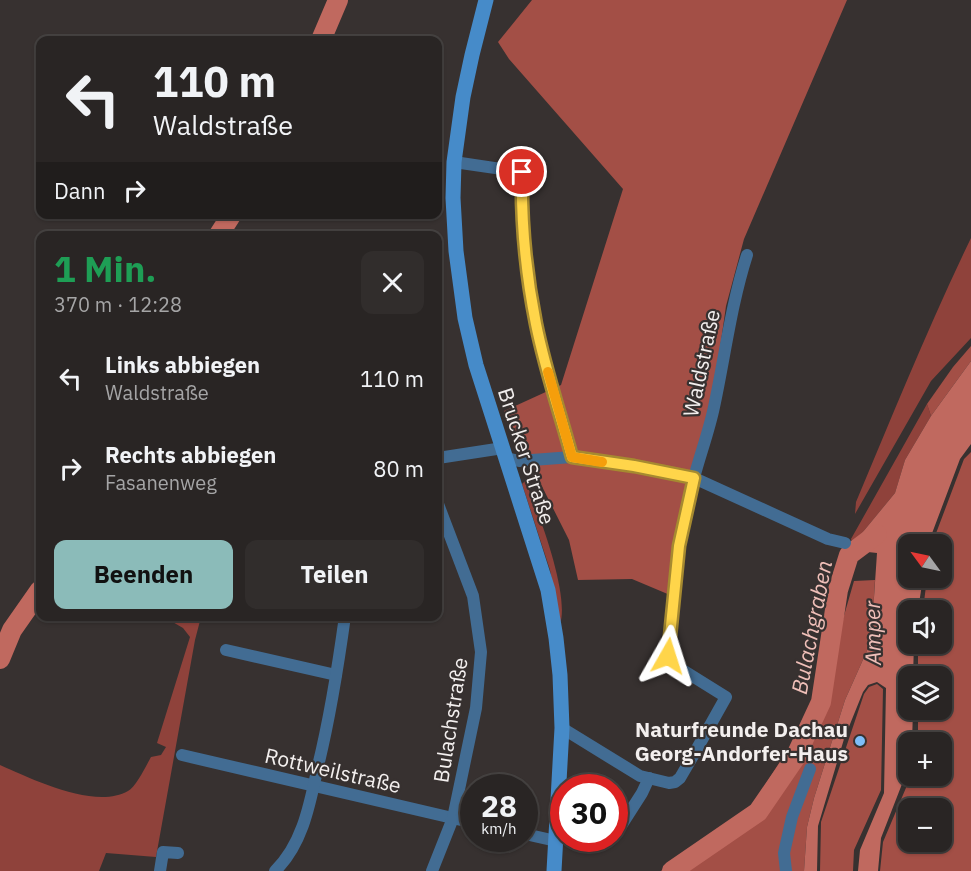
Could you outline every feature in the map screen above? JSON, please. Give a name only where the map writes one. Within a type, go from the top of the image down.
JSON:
[{"type":"main road","name":"Brucker Straße","points":[[486,0],[472,55],[454,162],[453,198],[456,251],[465,318],[476,365],[548,590],[559,662],[562,728],[560,774]]},
{"type":"main road","name":"Brucker Straße","points":[[554,871],[555,852]]},
{"type":"street","points":[[454,162],[522,172],[521,206],[528,282],[536,326],[572,457]]},
{"type":"street","name":"Waldstraße","points":[[649,778],[669,783],[680,778],[726,697],[673,664],[668,656],[679,546],[694,478],[714,409],[729,322],[747,255]]},
{"type":"street","points":[[442,458],[505,453],[519,461],[572,457],[694,478],[828,539],[845,543]]},
{"type":"street","name":"Bulachstraße","points":[[432,871],[453,818],[476,708],[481,652],[473,596],[442,515]]},
{"type":"street","points":[[275,871],[285,862],[302,831],[326,732],[344,621]]},
{"type":"street","points":[[226,650],[336,675]]},
{"type":"street","points":[[562,728],[640,776],[649,778],[628,815]]},
{"type":"street","name":"Rottweilstraße","points":[[182,755],[460,820]]},
{"type":"street","points":[[786,871],[784,853],[792,817],[810,769]]},
{"type":"street","points":[[160,871],[163,852],[178,853]]},
{"type":"shaded area","points":[[532,0],[847,0],[744,239],[726,306],[713,397],[670,595],[632,579],[578,580],[569,540],[504,411],[561,385],[623,189],[509,59],[498,42]]},
{"type":"shaded area","points":[[971,238],[971,338],[931,381],[855,514],[856,502]]},
{"type":"shaded area","points":[[971,346],[971,361],[931,416],[927,404]]},
{"type":"shaded area","points":[[971,361],[971,444],[960,459],[932,534],[898,534],[898,588],[921,588],[920,600],[898,600],[898,654],[914,654],[913,666],[898,666],[898,720],[913,720],[912,732],[898,732],[898,786],[901,786],[881,838],[878,871],[858,871],[860,850],[884,793],[886,688],[877,682],[868,685],[863,692],[844,739],[818,826],[817,871],[804,871],[807,827],[814,798],[845,700],[874,635],[873,612],[877,553],[859,551],[853,544],[895,493],[905,460],[931,416]]},
{"type":"shaded area","points":[[927,404],[931,416],[905,460],[895,493],[853,544],[851,539]]},
{"type":"shaded area","points":[[971,452],[971,871],[880,871],[883,842],[898,807],[898,852],[952,852],[952,798],[902,798],[907,786],[952,786],[952,732],[918,732],[918,720],[952,720],[952,666],[918,666],[918,654],[952,654],[952,600],[924,600],[926,588],[952,588],[952,534],[936,534],[964,459]]},
{"type":"shaded area","points":[[525,481],[557,574],[561,594],[560,624],[550,570],[522,484]]},
{"type":"shaded area","points":[[875,580],[874,635],[845,700],[814,798],[807,827],[804,871],[661,871],[668,863],[749,810],[808,718],[830,664],[854,581]]},
{"type":"shaded area","points":[[171,621],[200,621],[156,857],[106,853],[99,871],[0,871],[0,765],[29,778],[81,795],[114,796],[131,789],[151,757],[161,755],[166,747],[157,743],[190,637],[183,628]]},
{"type":"shaded area","points":[[877,684],[883,689],[881,790],[854,850],[853,871],[820,871],[821,822],[864,694],[869,687]]},
{"type":"waterway","points":[[323,36],[338,0]]},
{"type":"waterway","points":[[221,231],[229,219]]},
{"type":"waterway","name":"Bulachgraben","points":[[672,871],[758,812],[795,758],[821,702],[838,590],[849,555],[877,534]]},
{"type":"waterway","points":[[0,659],[12,630],[36,596]]},
{"type":"slow traffic","points":[[548,372],[572,457],[602,462]]},
{"type":"place","name":"Naturfreunde Dachau Georg-Andorfer-Haus","points":[[860,741]]},
{"type":"route","points":[[522,172],[521,206],[528,282],[536,326],[572,457],[694,478],[679,546],[668,656]]},
{"type":"water label","name":"Amper","points":[[872,633]]}]
